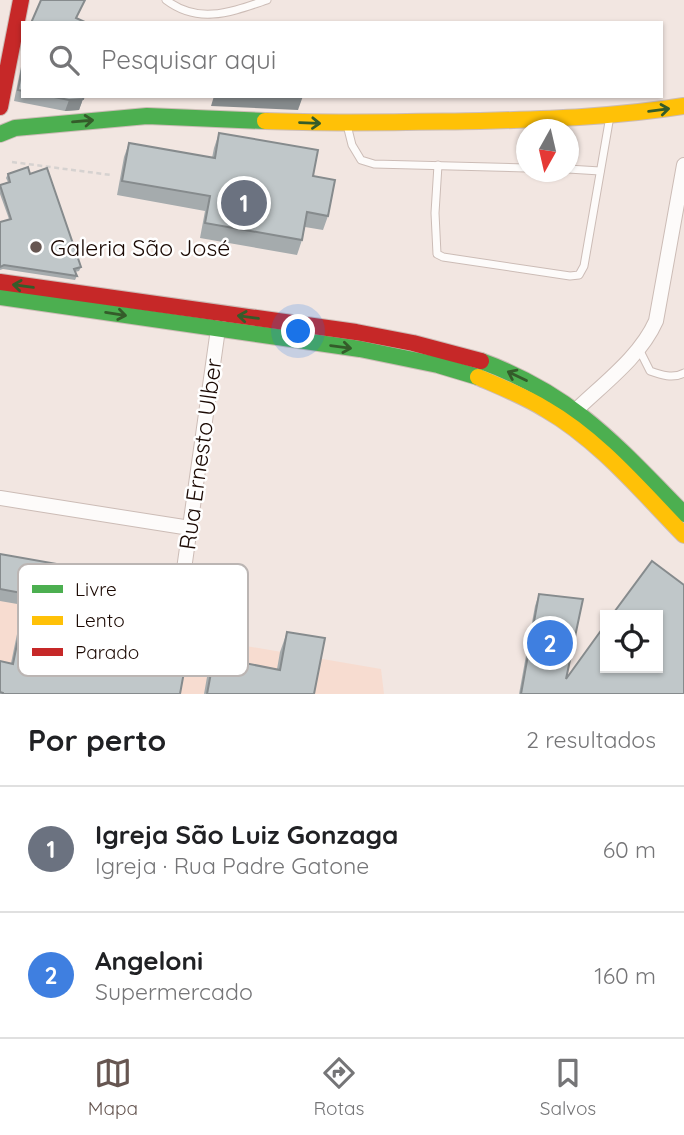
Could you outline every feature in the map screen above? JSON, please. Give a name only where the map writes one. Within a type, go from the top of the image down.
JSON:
[{"type":"main road","points":[[0,107],[21,0]]},
{"type":"main road","points":[[0,120],[7,131],[147,116],[346,124],[610,116],[684,106]]},
{"type":"main road","points":[[0,282],[75,301]]},
{"type":"main road","points":[[0,297],[75,301],[219,321],[380,335],[408,349],[474,367],[523,397],[598,429],[684,514]]},
{"type":"main road","points":[[219,321],[375,352],[408,349]]},
{"type":"main road","points":[[375,352],[380,335]]},
{"type":"main road","points":[[570,416],[586,439],[684,535]]},
{"type":"street","points":[[570,416],[639,349],[656,321],[684,165]]},
{"type":"street","name":"Rua Ernesto Ulber","points":[[185,564],[219,321]]},
{"type":"street","points":[[0,498],[190,528]]},
{"type":"lane","points":[[166,0],[189,13],[202,16],[238,10],[267,0]]},
{"type":"lane","points":[[438,165],[435,213],[437,254],[570,276],[579,275],[584,266],[610,116]]},
{"type":"lane","points":[[346,124],[352,145],[361,160],[374,164],[516,168]]},
{"type":"lane","points":[[579,170],[600,171]]},
{"type":"lane","points":[[639,349],[650,371],[661,376],[679,376],[684,373]]},
{"type":"path","points":[[12,162],[111,175]]},
{"type":"shaded area","points":[[0,566],[18,577],[18,676],[248,676],[248,646],[381,669],[384,694],[0,694]]},
{"type":"building","points":[[41,0],[85,0],[76,18],[83,21],[32,21]]},
{"type":"building","points":[[59,98],[83,98],[83,99]]},
{"type":"building","points":[[219,133],[318,150],[313,176],[335,180],[328,216],[307,212],[302,240],[205,223],[210,196],[122,181],[129,143],[215,158]]},
{"type":"building","name":"Galeria São José","points":[[28,167],[30,174],[47,168],[81,267],[74,269],[77,276],[4,265],[0,267],[0,222],[11,219],[0,185],[10,182],[8,174]]},
{"type":"building","points":[[0,554],[57,564],[18,564],[18,592],[0,589]]},
{"type":"building","points":[[652,561],[684,585],[684,694],[521,694],[539,594],[583,599],[566,679],[600,632],[600,673],[663,673],[663,610],[616,610]]},
{"type":"building","points":[[287,632],[325,638],[314,694],[207,694],[210,676],[248,676],[248,664],[280,670]]},
{"type":"building","points":[[18,639],[18,676],[183,676],[180,694],[3,694],[0,692],[0,661],[13,664]]},
{"type":"traffic: fast","points":[[0,134],[15,128],[147,116],[265,121]]},
{"type":"traffic: fast","points":[[0,297],[360,349],[438,365],[478,377]]},
{"type":"traffic: fast","points":[[481,361],[514,375],[568,406],[615,445],[684,514]]},
{"type":"traffic: slow","points":[[265,121],[480,121],[608,115],[684,106]]},
{"type":"traffic: slow","points":[[478,377],[537,404],[565,422],[619,467],[684,535]]},
{"type":"traffic: jam","points":[[0,107],[21,0]]},
{"type":"traffic: jam","points":[[0,282],[356,332],[413,343],[481,361]]},
{"type":"place","name":"Igreja São Luiz Gonzaga","points":[[244,203]]},
{"type":"place","name":"Galeria São José","points":[[36,247]]},
{"type":"place","name":"Angeloni","points":[[550,643]]}]
